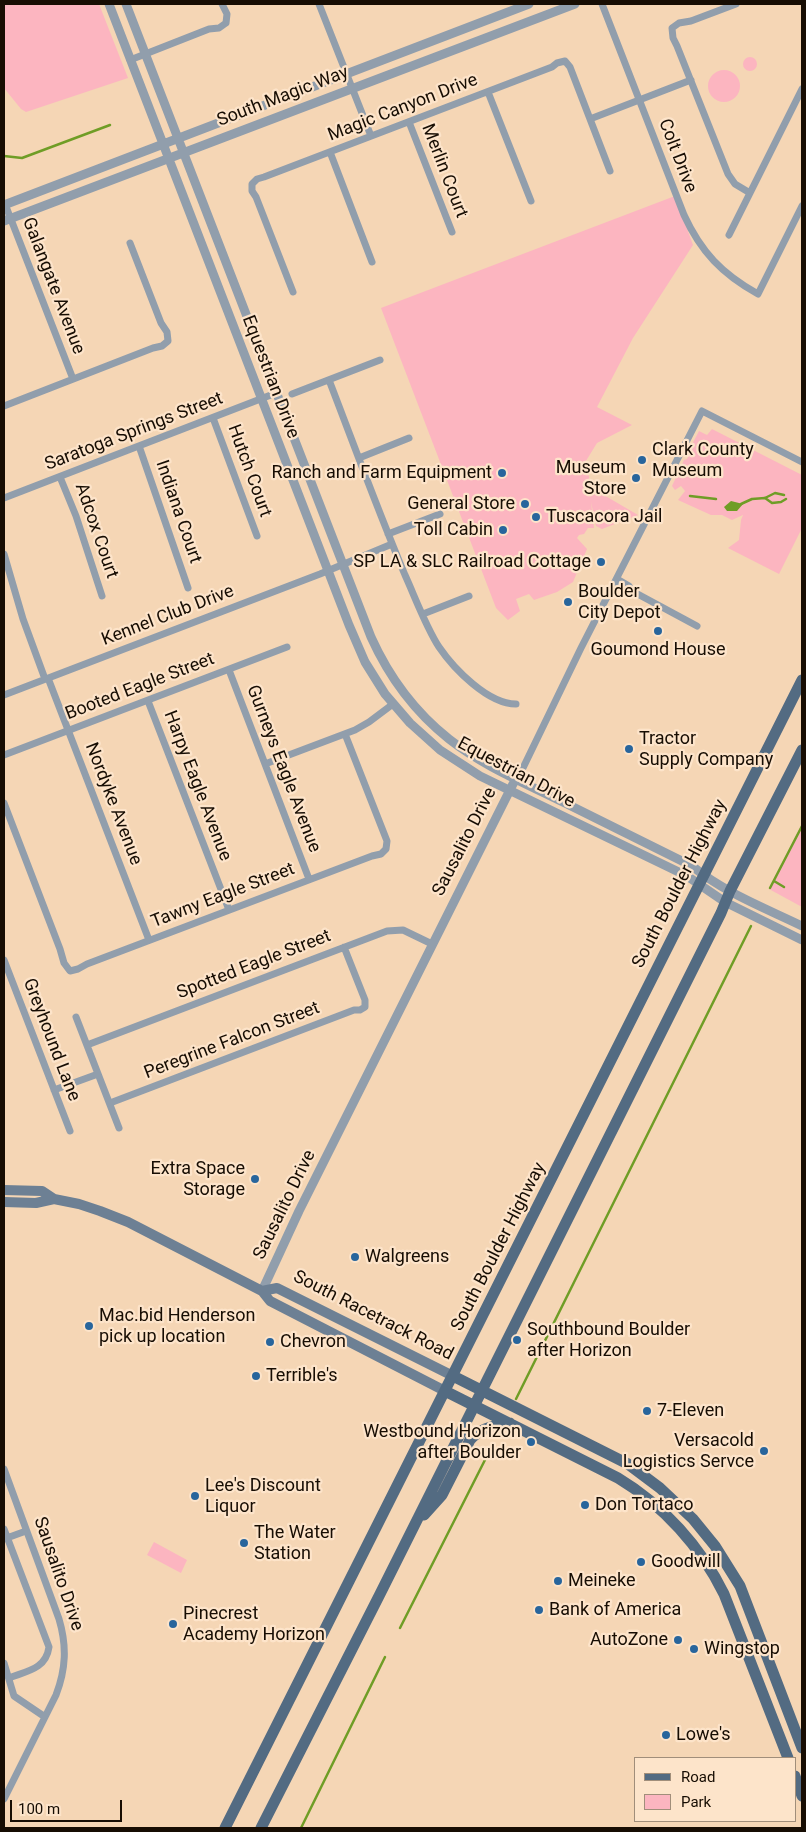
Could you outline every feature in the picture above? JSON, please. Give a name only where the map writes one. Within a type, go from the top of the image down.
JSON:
[{"type":"main road","name":"South Boulder Highway","points":[[225,1828],[802,680]]},
{"type":"main road","points":[[261,1828],[415,1525],[802,750]]},
{"type":"main road","name":"South Racetrack Road","points":[[4,1190],[42,1191],[54,1199],[79,1204],[128,1222],[262,1291],[270,1301],[634,1488],[651,1501],[688,1539],[716,1579],[724,1594],[788,1757]]},
{"type":"main road","name":"South Racetrack Road","points":[[4,1202],[36,1203],[54,1199]]},
{"type":"main road","name":"South Racetrack Road","points":[[262,1291],[277,1288],[628,1464],[687,1512],[703,1530],[740,1586],[802,1748]]},
{"type":"main road","points":[[415,1525],[442,1495],[476,1432],[485,1428],[510,1423]]},
{"type":"main road","points":[[634,1488],[649,1480]]},
{"type":"main road","points":[[724,1594],[740,1586]]},
{"type":"main road","points":[[760,1686],[776,1680]]},
{"type":"main road","points":[[796,1779],[802,1796]]},
{"type":"street","name":"Equestrian Drive","points":[[108,4],[365,662],[393,704],[440,750],[480,776],[687,876],[730,891],[802,926]]},
{"type":"street","name":"Equestrian Drive","points":[[126,4],[342,565],[387,670],[411,702],[450,739],[471,754],[692,866],[701,880],[725,902],[802,940]]},
{"type":"street","points":[[130,60],[209,29],[219,28],[226,22],[227,14],[222,4]]},
{"type":"street","points":[[319,4],[371,136]]},
{"type":"street","name":"South Magic Way","points":[[5,204],[529,4]]},
{"type":"street","name":"South Magic Way","points":[[7,220],[574,4]]},
{"type":"street","name":"Colt Drive","points":[[602,4],[672,186],[697,241],[716,265],[758,294],[802,206]]},
{"type":"street","points":[[736,4],[691,21],[679,23],[672,28],[672,38],[677,46],[728,174],[735,184],[750,193]]},
{"type":"street","name":"Magic Canyon Drive","points":[[293,292],[252,191],[252,184],[257,179],[488,92],[564,61],[570,67],[590,119]]},
{"type":"street","points":[[610,171],[590,119],[691,80]]},
{"type":"street","points":[[729,235],[802,89]]},
{"type":"street","points":[[488,92],[531,201]]},
{"type":"street","name":"Merlin Court","points":[[409,122],[452,232]]},
{"type":"street","points":[[330,152],[372,262]]},
{"type":"street","name":"Galangate Avenue","points":[[5,204],[7,220],[72,379]]},
{"type":"street","points":[[4,406],[162,346],[168,341],[167,332],[161,323],[130,243]]},
{"type":"street","points":[[292,394],[380,360]]},
{"type":"street","points":[[329,380],[392,544],[439,647],[467,679],[492,698],[507,704],[516,704]]},
{"type":"street","name":"Saratoga Springs Street","points":[[4,498],[276,393]]},
{"type":"street","name":"Sausalito Drive","points":[[262,1291],[432,944],[516,778],[522,770],[581,648],[702,411],[802,462]]},
{"type":"street","name":"Hutch Court","points":[[213,418],[257,536]]},
{"type":"street","points":[[359,458],[409,438]]},
{"type":"street","name":"Indiana Court","points":[[138,446],[188,588]]},
{"type":"street","name":"Adcox Court","points":[[60,477],[76,516],[102,596]]},
{"type":"street","points":[[388,534],[440,514]]},
{"type":"street","name":"Kennel Club Drive","points":[[4,695],[392,544]]},
{"type":"street","name":"Nordyke Avenue","points":[[4,554],[23,620],[149,940]]},
{"type":"street","points":[[615,582],[626,591],[632,590],[698,626]]},
{"type":"street","points":[[423,614],[469,596]]},
{"type":"street","name":"Booted Eagle Street","points":[[4,755],[287,647]]},
{"type":"street","name":"Gurneys Eagle Avenue","points":[[229,670],[309,879]]},
{"type":"street","name":"Harpy Eagle Avenue","points":[[148,701],[229,910]]},
{"type":"street","points":[[265,764],[345,734],[369,722],[393,704]]},
{"type":"street","name":"Tawny Eagle Street","points":[[4,803],[64,964],[70,971],[78,970],[88,964],[149,940],[309,879],[381,854],[386,849],[387,840],[345,734]]},
{"type":"street","name":"Spotted Eagle Street","points":[[87,1045],[344,947],[395,930],[411,933],[432,944]]},
{"type":"street","name":"Peregrine Falcon Street","points":[[110,1103],[365,1007],[365,1000],[344,947]]},
{"type":"street","name":"Greyhound Lane","points":[[4,960],[70,1131]]},
{"type":"street","points":[[76,1017],[119,1128]]},
{"type":"street","points":[[54,1090],[98,1074]]},
{"type":"street","name":"Sausalito Drive","points":[[4,1469],[59,1619],[65,1645],[62,1677],[45,1717],[4,1799]]},
{"type":"street","points":[[4,1529],[49,1647],[48,1658],[41,1665],[9,1678]]},
{"type":"street","points":[[6,1538],[26,1530]]},
{"type":"street","points":[[4,1663],[14,1696],[45,1717]]},
{"type":"green space","points":[[4,4],[99,4],[128,78],[26,112],[21,109],[4,88]]},
{"type":"green space","points":[[750,57],[755,59],[757,64],[755,69],[750,71],[745,69],[743,64],[745,59]]},
{"type":"green space","points":[[724,70],[736,74],[740,86],[736,98],[724,102],[712,98],[708,86],[712,74]]},
{"type":"green space","points":[[675,196],[693,245],[633,338],[597,407],[632,425],[597,443],[581,469],[589,476],[590,494],[597,491],[638,515],[602,529],[596,526],[591,502],[594,528],[588,528],[584,534],[579,535],[577,538],[587,549],[573,582],[557,592],[534,600],[529,594],[516,599],[520,611],[508,620],[496,608],[381,308]]},
{"type":"green space","points":[[712,429],[802,475],[802,528],[779,574],[728,548],[739,540],[743,515],[732,520],[722,515],[711,515],[678,500],[685,491],[681,486],[675,490],[672,486],[684,460],[687,459],[691,451],[689,450],[699,431],[707,435]]},
{"type":"green space","points":[[802,824],[802,907],[769,889]]},
{"type":"green space","points":[[154,1542],[187,1560],[181,1573],[147,1555]]},
{"type":"shaded area","points":[[731,501],[743,504],[737,511],[727,511],[724,507]]},
{"type":"waterway","points":[[4,156],[22,158],[110,125]]},
{"type":"waterway","points":[[741,504],[752,499],[765,498],[775,493],[784,495]]},
{"type":"waterway","points":[[690,496],[716,499]]},
{"type":"waterway","points":[[765,498],[772,503],[781,502],[786,499]]},
{"type":"waterway","points":[[770,888],[802,826]]},
{"type":"waterway","points":[[774,881],[784,887]]},
{"type":"waterway","points":[[516,1399],[751,926]]},
{"type":"waterway","points":[[400,1628],[490,1450]]},
{"type":"waterway","points":[[301,1828],[385,1657]]},
{"type":"place","name":"Clark County Museum","points":[[642,460]]},
{"type":"place","name":"Ranch and Farm Equipment","points":[[502,473]]},
{"type":"place","name":"Museum Store","points":[[636,478]]},
{"type":"place","name":"General Store","points":[[525,504]]},
{"type":"place","name":"Tuscacora Jail","points":[[536,517]]},
{"type":"place","name":"Toll Cabin","points":[[503,530]]},
{"type":"place","name":"SP LA & SLC Railroad Cottage","points":[[601,562]]},
{"type":"place","name":"Boulder City Depot","points":[[568,602]]},
{"type":"place","name":"Goumond House","points":[[658,631]]},
{"type":"place","name":"Tractor Supply Company","points":[[629,749]]},
{"type":"place","name":"Extra Space Storage","points":[[255,1179]]},
{"type":"place","name":"Walgreens","points":[[355,1257]]},
{"type":"place","name":"Mac.bid Henderson pick up location","points":[[89,1326]]},
{"type":"place","name":"Southbound Boulder after Horizon","points":[[517,1340]]},
{"type":"place","name":"Chevron","points":[[270,1342]]},
{"type":"place","name":"Terrible's","points":[[256,1376]]},
{"type":"place","name":"7-Eleven","points":[[647,1411]]},
{"type":"place","name":"Westbound Horizon after Boulder","points":[[531,1442]]},
{"type":"place","name":"Versacold Logistics Servce","points":[[764,1451]]},
{"type":"place","name":"Lee's Discount Liquor","points":[[195,1496]]},
{"type":"place","name":"Don Tortaco","points":[[585,1505]]},
{"type":"place","name":"The Water Station","points":[[244,1543]]},
{"type":"place","name":"Goodwill","points":[[641,1562]]},
{"type":"place","name":"Meineke","points":[[558,1581]]},
{"type":"place","name":"Bank of America","points":[[539,1610]]},
{"type":"place","name":"Pinecrest Academy Horizon","points":[[173,1624]]},
{"type":"place","name":"AutoZone","points":[[678,1640]]},
{"type":"place","name":"Wingstop","points":[[694,1649]]},
{"type":"place","name":"Lowe's","points":[[666,1735]]}]
